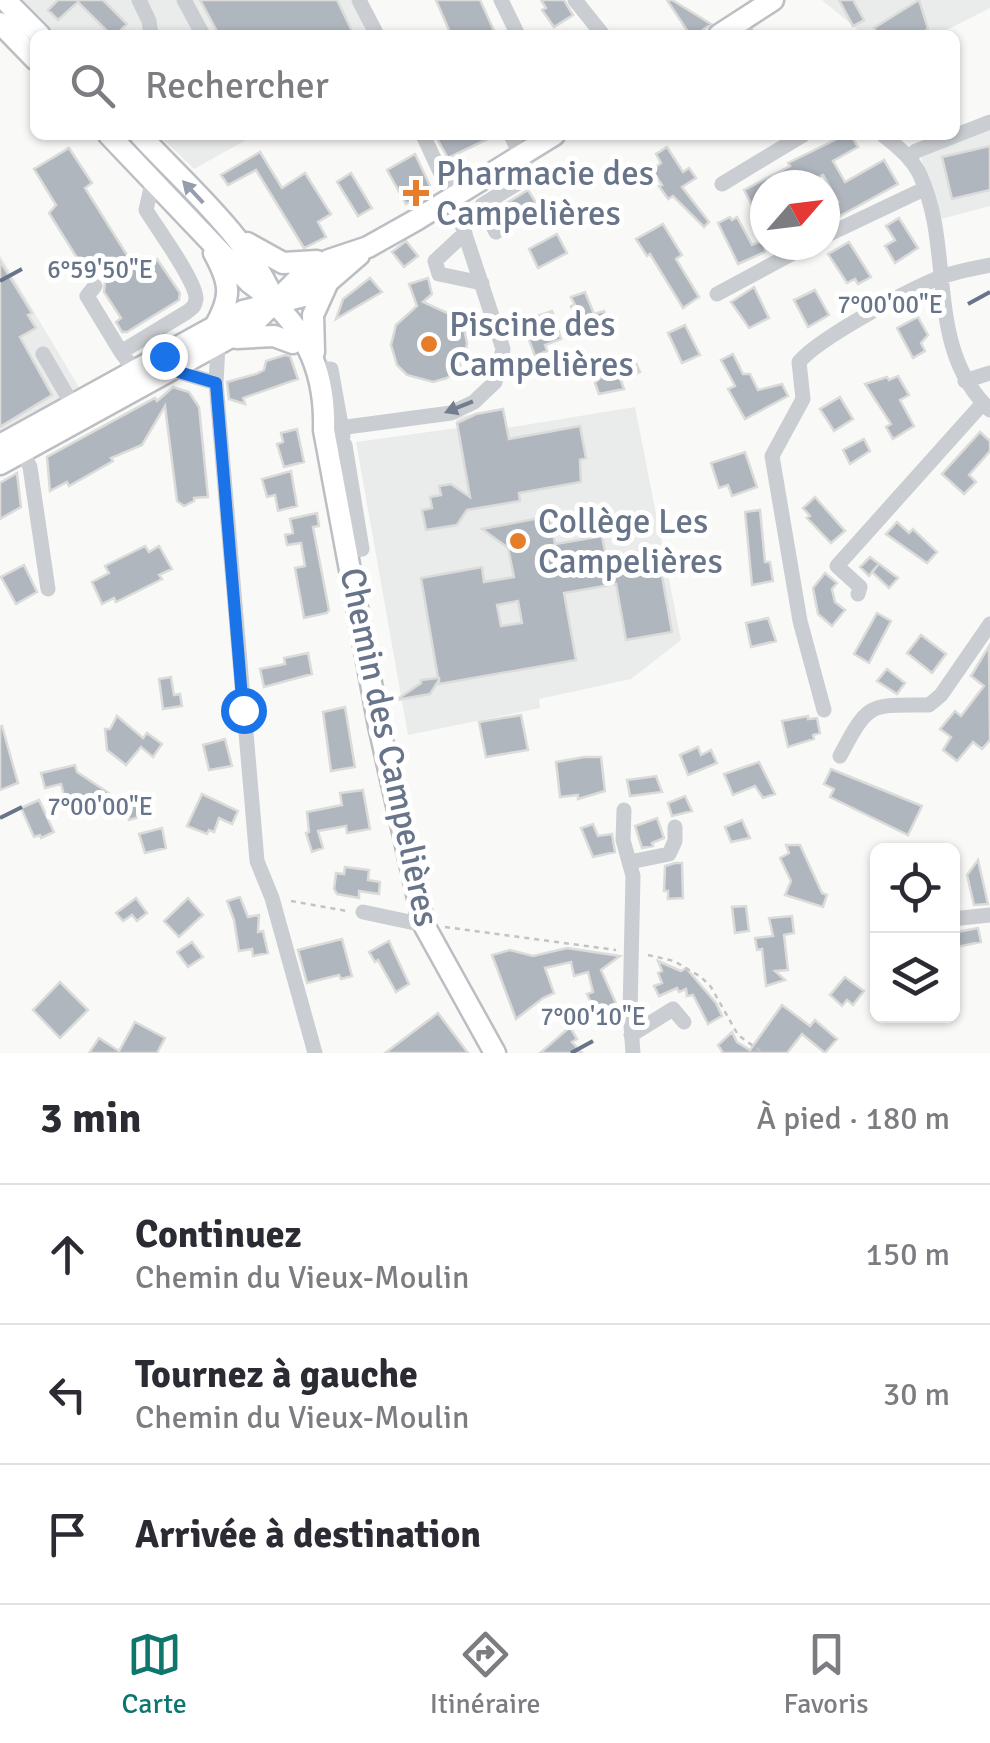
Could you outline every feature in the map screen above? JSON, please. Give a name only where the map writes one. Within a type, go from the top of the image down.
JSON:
[{"type":"main road","points":[[4,0],[35,30]]},
{"type":"main road","points":[[737,30],[770,1]]},
{"type":"main road","points":[[0,23],[30,54]]},
{"type":"main road","points":[[115,140],[250,283],[274,301]]},
{"type":"main road","points":[[147,140],[263,274],[274,301]]},
{"type":"main road","points":[[0,464],[12,444],[220,337],[243,311],[274,301],[300,276],[329,270],[546,140]]},
{"type":"main road","points":[[200,230],[229,290],[220,337]]},
{"type":"main road","points":[[228,230],[283,264],[329,270]]},
{"type":"main road","points":[[316,369],[313,316],[329,270]]},
{"type":"main road","name":"Chemin des Campelières","points":[[274,301],[293,343],[314,415],[332,435]]},
{"type":"main road","name":"Chemin des Campelières","points":[[274,301],[296,323],[316,369],[332,435],[347,551],[379,726],[424,925],[495,1053]]},
{"type":"main road","points":[[220,337],[274,336],[293,343]]},
{"type":"main road","points":[[77,413],[134,371],[168,363]]},
{"type":"street","points":[[139,0],[150,30]]},
{"type":"street","points":[[184,0],[200,30]]},
{"type":"street","points":[[359,0],[374,30]]},
{"type":"street","points":[[501,0],[516,30]]},
{"type":"street","points":[[575,0],[598,30]]},
{"type":"street","points":[[960,134],[990,122]]},
{"type":"street","points":[[332,435],[451,413],[474,402],[495,382],[503,350],[455,197],[425,140]]},
{"type":"street","points":[[496,232],[482,206],[530,176],[513,140]]},
{"type":"street","points":[[722,184],[795,140]]},
{"type":"street","points":[[858,594],[860,587],[836,566],[986,407],[965,381],[948,336],[931,210],[920,174],[888,140]]},
{"type":"street","points":[[909,159],[916,151],[944,140]]},
{"type":"street","points":[[121,352],[186,312],[194,306],[196,298],[191,283],[146,210],[153,179]]},
{"type":"street","points":[[840,229],[924,189]]},
{"type":"street","points":[[465,233],[434,261],[440,274],[482,283]]},
{"type":"street","points":[[717,294],[780,260]]},
{"type":"street","points":[[824,710],[800,621],[772,456],[803,399],[799,362],[807,352],[940,276],[990,265]]},
{"type":"street","points":[[95,286],[87,296],[134,371]]},
{"type":"street","points":[[220,337],[216,383],[256,861],[272,898],[315,1053]]},
{"type":"street","points":[[43,354],[77,413]]},
{"type":"street","points":[[168,363],[216,383]]},
{"type":"street","points":[[965,381],[990,373]]},
{"type":"street","points":[[12,444],[30,467],[48,589]]},
{"type":"street","points":[[840,756],[860,718],[876,705],[929,705],[941,695],[990,624]]},
{"type":"street","points":[[624,810],[623,840],[630,862],[634,916],[632,1053]]},
{"type":"street","points":[[630,862],[669,854],[674,827]]},
{"type":"street","points":[[364,912],[424,925]]},
{"type":"street","points":[[960,918],[990,914]]},
{"type":"street","points":[[631,1035],[673,1008],[684,1022]]},
{"type":"path","points":[[272,898],[364,912]]},
{"type":"path","points":[[424,925],[674,961],[711,986],[738,1036],[763,1053]]},
{"type":"shaded area","points":[[23,0],[351,0],[368,30],[53,30]]},
{"type":"shaded area","points":[[822,0],[990,0],[990,8],[947,30],[858,30]]},
{"type":"shaded area","points":[[990,129],[990,206],[941,219],[920,155]]},
{"type":"shaded area","points":[[164,140],[246,140],[194,169]]},
{"type":"shaded area","points":[[0,255],[83,394],[0,438]]},
{"type":"shaded area","name":"Collège Les Campelières","points":[[635,407],[681,640],[631,679],[539,699],[540,708],[408,735],[356,442],[457,428],[456,417],[503,409],[507,428]]},
{"type":"building","points":[[58,0],[103,0],[127,24],[121,30],[106,30],[78,2],[58,20],[48,10]]},
{"type":"building","points":[[200,0],[337,0],[352,30],[216,30]]},
{"type":"building","points":[[436,0],[480,0],[494,30],[449,30]]},
{"type":"building","points":[[541,0],[564,0],[573,15],[554,27],[542,10],[546,8]]},
{"type":"building","points":[[667,0],[711,24],[703,30],[687,30]]},
{"type":"building","points":[[839,0],[853,0],[864,20],[853,26]]},
{"type":"building","points":[[919,0],[928,29],[875,30]]},
{"type":"building","points":[[438,140],[486,140],[448,158]]},
{"type":"building","points":[[835,140],[854,140],[858,147],[833,161],[838,170],[782,170],[790,166],[788,163]]},
{"type":"building","points":[[990,146],[990,190],[952,199],[942,157]]},
{"type":"building","points":[[667,147],[683,172],[689,168],[696,178],[682,187],[709,222],[704,227],[673,196],[668,199],[659,186],[662,185],[652,170],[661,163],[656,154]]},
{"type":"building","points":[[69,148],[92,183],[85,188],[137,271],[157,259],[180,293],[179,300],[127,332],[122,332],[116,322],[121,318],[104,292],[105,281],[98,275],[89,277],[49,213],[56,205],[34,169]]},
{"type":"building","points":[[260,152],[282,188],[305,173],[331,214],[318,222],[326,237],[304,248],[256,170],[228,185],[221,175]]},
{"type":"building","points":[[415,154],[432,190],[406,204],[387,170]]},
{"type":"building","points":[[884,160],[898,184],[840,216],[840,173],[845,182]]},
{"type":"building","points":[[351,173],[372,208],[358,216],[337,182]]},
{"type":"building","points":[[528,190],[538,206],[506,226],[497,209]]},
{"type":"building","points":[[737,217],[750,241],[750,259],[738,264],[718,223]]},
{"type":"building","points":[[899,218],[918,248],[895,263],[885,246],[895,240],[886,226]]},
{"type":"building","points":[[663,224],[682,255],[676,259],[699,297],[683,308],[650,254],[647,256],[636,239]]},
{"type":"building","points":[[557,234],[567,253],[538,268],[529,249]]},
{"type":"building","points":[[406,241],[418,256],[404,267],[392,252]]},
{"type":"building","points":[[849,242],[871,277],[858,284],[855,279],[847,283],[832,260],[840,260],[840,247]]},
{"type":"building","points":[[0,261],[32,313],[28,315],[36,328],[20,337],[52,395],[0,427]]},
{"type":"building","points":[[370,278],[382,292],[336,319],[343,299]]},
{"type":"building","name":"Piscine des Campelières","points":[[428,278],[432,294],[423,302],[456,317],[467,343],[458,369],[433,382],[407,375],[397,365],[391,345],[396,325],[417,306],[409,284]]},
{"type":"building","points":[[754,287],[769,318],[749,328],[731,302]]},
{"type":"building","points":[[815,290],[829,315],[808,327],[794,300]]},
{"type":"building","points":[[585,292],[594,314],[604,311],[609,325],[586,334],[571,306],[575,305],[571,297]]},
{"type":"building","points":[[552,311],[561,339],[545,345],[547,351],[535,356],[522,321]]},
{"type":"building","points":[[918,317],[928,335],[921,343],[925,351],[913,358],[897,328]]},
{"type":"building","points":[[685,325],[700,355],[682,363],[668,333]]},
{"type":"building","points":[[733,354],[743,374],[750,374],[758,390],[782,384],[788,396],[745,419],[728,389],[735,386],[721,360]]},
{"type":"building","points":[[290,356],[298,379],[243,398],[245,404],[229,399],[227,382],[256,374],[264,370],[266,361]]},
{"type":"building","points":[[633,357],[640,372],[621,381],[624,389],[599,394],[595,383],[600,378],[594,362],[606,358],[610,369]]},
{"type":"building","points":[[898,376],[909,395],[900,400],[914,426],[893,439],[886,427],[891,424],[865,384]]},
{"type":"building","points":[[173,387],[189,392],[199,407],[208,497],[194,498],[184,506],[177,501],[165,406],[142,445],[111,458],[113,461],[69,486],[67,482],[50,491],[47,457],[155,398],[157,401]]},
{"type":"building","points":[[840,397],[853,419],[834,431],[820,409]]},
{"type":"building","points":[[503,409],[509,439],[580,426],[586,458],[580,460],[581,482],[519,493],[520,501],[467,510],[457,525],[426,530],[422,510],[432,508],[430,497],[441,495],[439,486],[451,484],[470,497],[457,423],[476,414]]},
{"type":"building","points":[[297,429],[304,462],[284,467],[277,444],[283,442],[281,433]]},
{"type":"building","points":[[980,432],[990,441],[990,451],[969,475],[976,482],[964,494],[942,474]]},
{"type":"building","points":[[864,439],[870,451],[850,464],[843,450]]},
{"type":"building","points":[[745,452],[757,487],[732,496],[728,485],[719,488],[711,463]]},
{"type":"building","points":[[291,471],[297,506],[278,511],[275,495],[267,497],[262,479]]},
{"type":"building","points":[[17,473],[21,507],[0,519],[0,483]]},
{"type":"building","points":[[815,497],[845,531],[831,543],[807,518],[810,516],[803,508]]},
{"type":"building","points":[[760,510],[765,562],[770,562],[773,581],[752,585],[745,512]]},
{"type":"building","points":[[317,513],[319,526],[313,527],[329,610],[304,618],[295,568],[305,566],[301,543],[287,545],[285,535],[293,533],[290,519]]},
{"type":"building","points":[[550,516],[555,544],[602,536],[606,557],[657,548],[672,632],[626,640],[616,584],[564,593],[576,660],[439,684],[439,680],[430,694],[396,700],[421,680],[438,678],[421,578],[482,567],[484,582],[514,577],[508,548],[482,529]],"holes":[[[518,601],[522,623],[501,626],[497,605]]]},
{"type":"building","points":[[897,522],[909,533],[913,529],[937,552],[927,563],[886,534]]},
{"type":"building","points":[[145,546],[149,552],[159,546],[172,569],[159,575],[162,579],[116,602],[114,598],[102,604],[92,582],[109,573],[105,566]]},
{"type":"building","points":[[870,557],[898,578],[889,588],[860,567]]},
{"type":"building","points":[[24,565],[37,592],[16,604],[1,577]]},
{"type":"building","points":[[825,573],[837,583],[832,589],[835,602],[845,610],[832,626],[818,614],[813,588]]},
{"type":"building","points":[[877,613],[891,621],[869,663],[854,654]]},
{"type":"building","points":[[768,618],[776,641],[751,647],[746,623]]},
{"type":"building","points":[[921,635],[946,654],[932,673],[907,653]]},
{"type":"building","points":[[989,646],[990,740],[982,749],[973,742],[957,761],[943,750],[951,737],[940,729],[955,711],[961,716],[984,686],[971,676]]},
{"type":"building","points":[[308,653],[312,674],[264,687],[260,669],[285,664],[284,658]]},
{"type":"building","points":[[887,669],[905,683],[897,694],[877,681]]},
{"type":"building","points":[[171,677],[174,695],[180,694],[182,706],[163,709],[159,679]]},
{"type":"building","points":[[345,707],[355,767],[331,771],[323,712]]},
{"type":"building","points":[[521,715],[528,750],[486,757],[479,722]]},
{"type":"building","points":[[117,716],[143,738],[147,733],[162,744],[153,757],[141,747],[126,765],[107,750],[105,729],[110,729]]},
{"type":"building","points":[[817,718],[820,733],[813,735],[814,739],[788,747],[782,721]]},
{"type":"building","points":[[0,727],[18,783],[0,790]]},
{"type":"building","points":[[225,739],[232,766],[209,770],[203,745]]},
{"type":"building","points":[[698,747],[701,755],[711,750],[717,763],[688,775],[680,755]]},
{"type":"building","points":[[601,757],[605,791],[578,799],[578,795],[560,797],[556,762]]},
{"type":"building","points":[[759,762],[775,794],[763,798],[755,786],[733,795],[724,774]]},
{"type":"building","points":[[75,765],[77,772],[124,803],[133,797],[146,806],[140,808],[143,816],[129,820],[124,804],[69,813],[61,784],[45,788],[41,773]]},
{"type":"building","points":[[831,769],[922,806],[908,835],[830,797],[834,789],[824,784]]},
{"type":"building","points":[[656,776],[662,792],[630,796],[627,780]]},
{"type":"building","points":[[363,790],[370,829],[347,833],[346,826],[318,831],[323,848],[312,852],[306,833],[307,812],[342,805],[340,793]]},
{"type":"building","points":[[202,794],[238,811],[232,824],[219,818],[214,832],[209,830],[207,834],[187,826]]},
{"type":"building","points":[[685,796],[692,811],[672,816],[668,803]]},
{"type":"building","points":[[39,800],[54,832],[41,838],[34,837],[21,808]]},
{"type":"building","points":[[657,818],[664,838],[642,848],[635,826]]},
{"type":"building","points":[[742,820],[750,838],[731,842],[725,827]]},
{"type":"building","points":[[593,824],[598,836],[612,834],[615,852],[593,857],[581,828]]},
{"type":"building","points":[[162,828],[166,848],[145,853],[139,834]]},
{"type":"building","points":[[786,845],[800,845],[822,893],[827,895],[823,907],[785,895],[791,881],[780,858],[789,853]]},
{"type":"building","points":[[978,860],[988,904],[974,905],[967,875]]},
{"type":"building","points":[[682,863],[683,898],[668,899],[668,891],[664,891],[665,866]]},
{"type":"building","points":[[345,867],[369,870],[368,880],[380,882],[379,894],[359,891],[359,898],[337,894],[336,873],[344,874]]},
{"type":"building","points":[[240,897],[248,917],[259,915],[258,932],[263,931],[268,953],[253,956],[252,949],[239,951],[227,901]]},
{"type":"building","points":[[136,898],[147,913],[137,921],[132,915],[123,921],[116,913]]},
{"type":"building","points":[[188,898],[203,915],[179,937],[164,921]]},
{"type":"building","points":[[746,906],[749,931],[735,933],[732,907]]},
{"type":"building","points":[[792,916],[794,933],[784,935],[788,970],[775,971],[785,980],[766,986],[762,949],[757,950],[755,938],[773,936],[769,918]]},
{"type":"building","points":[[978,928],[981,942],[960,946],[960,931]]},
{"type":"building","points":[[342,939],[352,976],[307,983],[298,950]]},
{"type":"building","points":[[389,941],[409,984],[396,992],[369,952]]},
{"type":"building","points":[[192,942],[203,957],[188,967],[177,952]]},
{"type":"building","points":[[567,948],[620,956],[601,970],[619,1010],[619,1020],[602,1027],[587,994],[593,992],[588,972],[574,976],[571,962],[545,968],[554,993],[516,1019],[492,955],[510,950],[533,956]]},
{"type":"building","points":[[658,961],[681,971],[686,968],[722,1016],[708,1024],[686,989],[679,992],[677,988],[659,996],[654,986],[662,983]]},
{"type":"building","points":[[845,977],[864,991],[853,1005],[847,1000],[842,1006],[830,995]]},
{"type":"building","points":[[60,982],[88,1010],[60,1038],[33,1010]]},
{"type":"building","points":[[782,1005],[810,1026],[815,1020],[837,1039],[825,1053],[802,1034],[787,1053],[723,1053],[718,1045],[732,1032],[737,1042],[750,1050]]},
{"type":"building","points":[[438,1013],[468,1053],[385,1053]]},
{"type":"building","points":[[135,1022],[165,1038],[157,1053],[89,1053],[99,1038],[119,1051]]},
{"type":"building","points":[[570,1027],[577,1039],[572,1042],[582,1053],[540,1053]]},
{"type":"place","name":"Pharmacie des Campelières","points":[[416,193]]},
{"type":"place","name":"Piscine des Campelières","points":[[429,344]]},
{"type":"place","name":"Collège Les Campelières","points":[[518,541]]},
{"type":"route","points":[[164,356],[172,370],[216,383],[243,710]]}]
